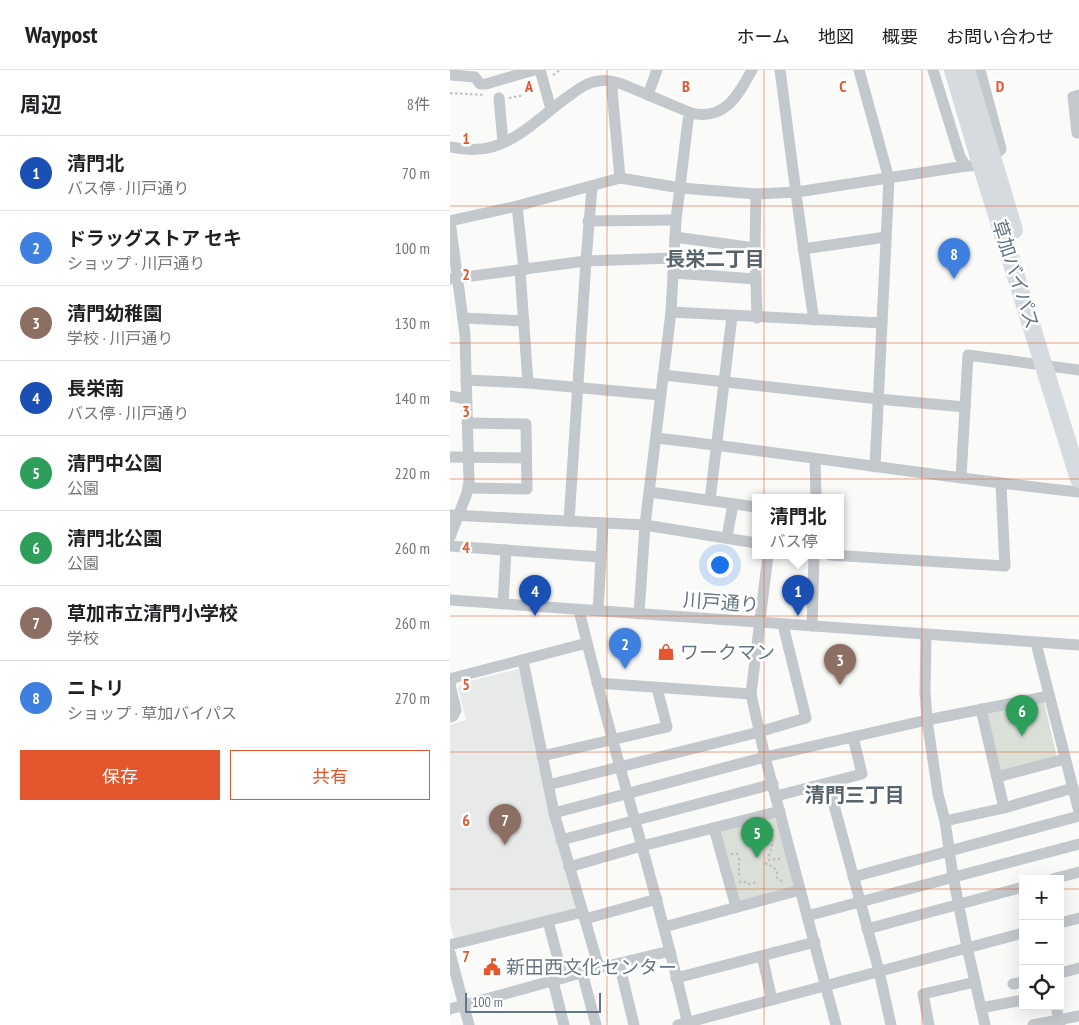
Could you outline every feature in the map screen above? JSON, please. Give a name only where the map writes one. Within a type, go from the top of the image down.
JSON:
[{"type":"highway","name":"草加バイパス","points":[[953,70],[979,163],[1050,366],[1079,442]]},
{"type":"highway","name":"草加バイパス","points":[[966,70],[979,163]]},
{"type":"highway","name":"草加バイパス","points":[[1050,366],[1079,479]]},
{"type":"street","points":[[450,75],[475,77],[480,84],[486,84],[534,70]]},
{"type":"street","points":[[540,70],[551,109]]},
{"type":"street","points":[[648,96],[657,70]]},
{"type":"street","points":[[450,147],[465,150],[477,149],[503,142],[539,119],[583,86],[600,80],[614,82],[691,113],[703,115],[714,113],[730,104],[752,70]]},
{"type":"street","points":[[780,70],[814,320]]},
{"type":"street","points":[[859,70],[889,179],[875,467]]},
{"type":"street","points":[[933,70],[960,157],[979,163]]},
{"type":"street","points":[[450,537],[454,515],[468,488],[468,458],[464,318],[454,279],[450,221],[517,206],[620,178],[681,188],[756,194],[797,192],[889,179],[979,163],[1001,149],[980,70]]},
{"type":"street","points":[[614,82],[612,90],[620,178]]},
{"type":"street","points":[[1077,133],[1073,97],[1079,95]]},
{"type":"street","points":[[500,98],[503,142]]},
{"type":"street","points":[[639,614],[646,525],[671,312],[676,220],[688,120],[691,113]]},
{"type":"street","points":[[569,521],[588,221],[592,187]]},
{"type":"street","points":[[756,194],[757,318]]},
{"type":"street","points":[[517,206],[528,383]]},
{"type":"street","points":[[588,221],[676,220]]},
{"type":"street","points":[[675,237],[755,248]]},
{"type":"street","points":[[803,249],[886,237]]},
{"type":"street","points":[[454,279],[586,261],[674,258]]},
{"type":"street","points":[[673,273],[756,279]]},
{"type":"street","points":[[671,312],[757,318],[882,323]]},
{"type":"street","points":[[710,500],[732,316]]},
{"type":"street","points":[[464,318],[524,321]]},
{"type":"street","points":[[961,478],[968,354],[1079,370]]},
{"type":"street","points":[[663,375],[965,407]]},
{"type":"street","points":[[466,380],[528,383],[660,395]]},
{"type":"street","points":[[450,396],[466,399]]},
{"type":"street","points":[[466,423],[526,424],[527,489],[468,488]]},
{"type":"street","points":[[656,438],[1001,484],[1079,492]]},
{"type":"street","points":[[450,457],[526,458]]},
{"type":"street","points":[[816,459],[816,494]]},
{"type":"street","points":[[844,556],[1005,566],[1001,484]]},
{"type":"street","points":[[650,492],[752,506]]},
{"type":"street","points":[[727,537],[733,504]]},
{"type":"street","points":[[454,515],[646,525],[752,542]]},
{"type":"street","points":[[598,610],[603,523]]},
{"type":"street","points":[[450,546],[601,558]]},
{"type":"street","points":[[503,604],[506,550]]},
{"type":"street","points":[[768,559],[751,694],[774,790],[777,812],[808,916],[836,1025]]},
{"type":"street","points":[[812,626],[814,559]]},
{"type":"street","name":"川戸通り","points":[[450,600],[1079,645]]},
{"type":"street","points":[[579,610],[597,683],[657,899],[676,978],[684,1024],[1019,934]]},
{"type":"street","points":[[548,785],[759,732],[806,718],[783,625]]},
{"type":"street","points":[[926,635],[925,691],[927,720],[938,794],[945,821],[958,904],[985,1025]]},
{"type":"street","points":[[853,877],[1079,810],[1036,642]]},
{"type":"street","points":[[450,717],[453,716],[456,710],[450,684],[453,678],[587,643]]},
{"type":"street","points":[[523,660],[554,813],[599,968]]},
{"type":"street","points":[[597,683],[751,694]]},
{"type":"street","points":[[542,756],[667,727],[656,688]]},
{"type":"street","points":[[554,813],[765,757],[927,720],[1050,696]]},
{"type":"street","points":[[981,709],[1004,808]]},
{"type":"street","points":[[562,840],[635,821],[774,790],[828,783],[862,774],[853,737]]},
{"type":"street","points":[[997,777],[1066,759]]},
{"type":"street","points":[[828,783],[868,929],[891,1025]]},
{"type":"street","points":[[945,821],[1004,808],[1073,788]]},
{"type":"street","points":[[570,867],[642,846],[777,812]]},
{"type":"street","points":[[714,828],[736,907]]},
{"type":"street","points":[[808,916],[1079,844]]},
{"type":"street","points":[[1064,876],[1079,872]]},
{"type":"street","points":[[868,929],[1019,888]]},
{"type":"street","points":[[664,927],[800,890]]},
{"type":"street","points":[[450,945],[548,921],[584,916],[657,899]]},
{"type":"street","points":[[1064,922],[1079,918]]},
{"type":"street","points":[[548,921],[564,1025]]},
{"type":"street","points":[[676,978],[815,942]]},
{"type":"street","points":[[450,1009],[582,972],[670,951]]},
{"type":"street","points":[[450,952],[453,980],[469,1025]]},
{"type":"street","points":[[762,956],[772,1000]]},
{"type":"street","points":[[619,963],[634,1025]]},
{"type":"street","points":[[1064,972],[1079,968]]},
{"type":"street","points":[[582,972],[596,1025]]},
{"type":"street","points":[[929,1025],[923,994],[975,982]]},
{"type":"street","points":[[981,1008],[1019,1001]]},
{"type":"street","points":[[1033,1025],[1060,1022],[1079,1016]]},
{"type":"path","points":[[500,98],[520,96],[543,83],[560,70]]},
{"type":"path","points":[[450,93],[485,96]]},
{"type":"path","points":[[769,856],[777,812]]},
{"type":"path","points":[[773,834],[777,835]]},
{"type":"path","points":[[779,852],[784,862]]},
{"type":"path","points":[[768,860],[779,859],[780,857]]},
{"type":"path","points":[[739,858],[739,882],[741,888]]},
{"type":"path","points":[[765,863],[778,871],[777,878],[787,886],[779,888]]},
{"type":"path","points":[[735,880],[752,884],[758,882]]},
{"type":"shaded area","points":[[518,669],[522,671],[576,906],[574,910],[454,939],[450,923],[450,725],[466,720],[458,688],[462,683]]},
{"type":"shaded area","points":[[1044,701],[1057,758],[1001,772],[987,714]]},
{"type":"shaded area","points":[[777,815],[795,886],[738,903],[718,831]]},
{"type":"place","name":"ニトリ","points":[[954,279]]},
{"type":"place","name":"長栄南","points":[[535,616]]},
{"type":"place","name":"清門北","points":[[798,616]]},
{"type":"place","name":"ワークマン","points":[[666,652]]},
{"type":"place","name":"ドラッグストア セキ","points":[[625,669]]},
{"type":"place","name":"清門幼稚園","points":[[840,685]]},
{"type":"place","name":"清門北公園","points":[[1022,736]]},
{"type":"place","name":"草加市立清門小学校","points":[[505,845]]},
{"type":"place","name":"清門中公園","points":[[757,858]]},
{"type":"place","name":"新田西文化センター","points":[[492,967]]},
{"type":"district","name":"長栄二丁目","points":[[715,259]]},
{"type":"district","name":"清門三丁目","points":[[855,795]]}]
